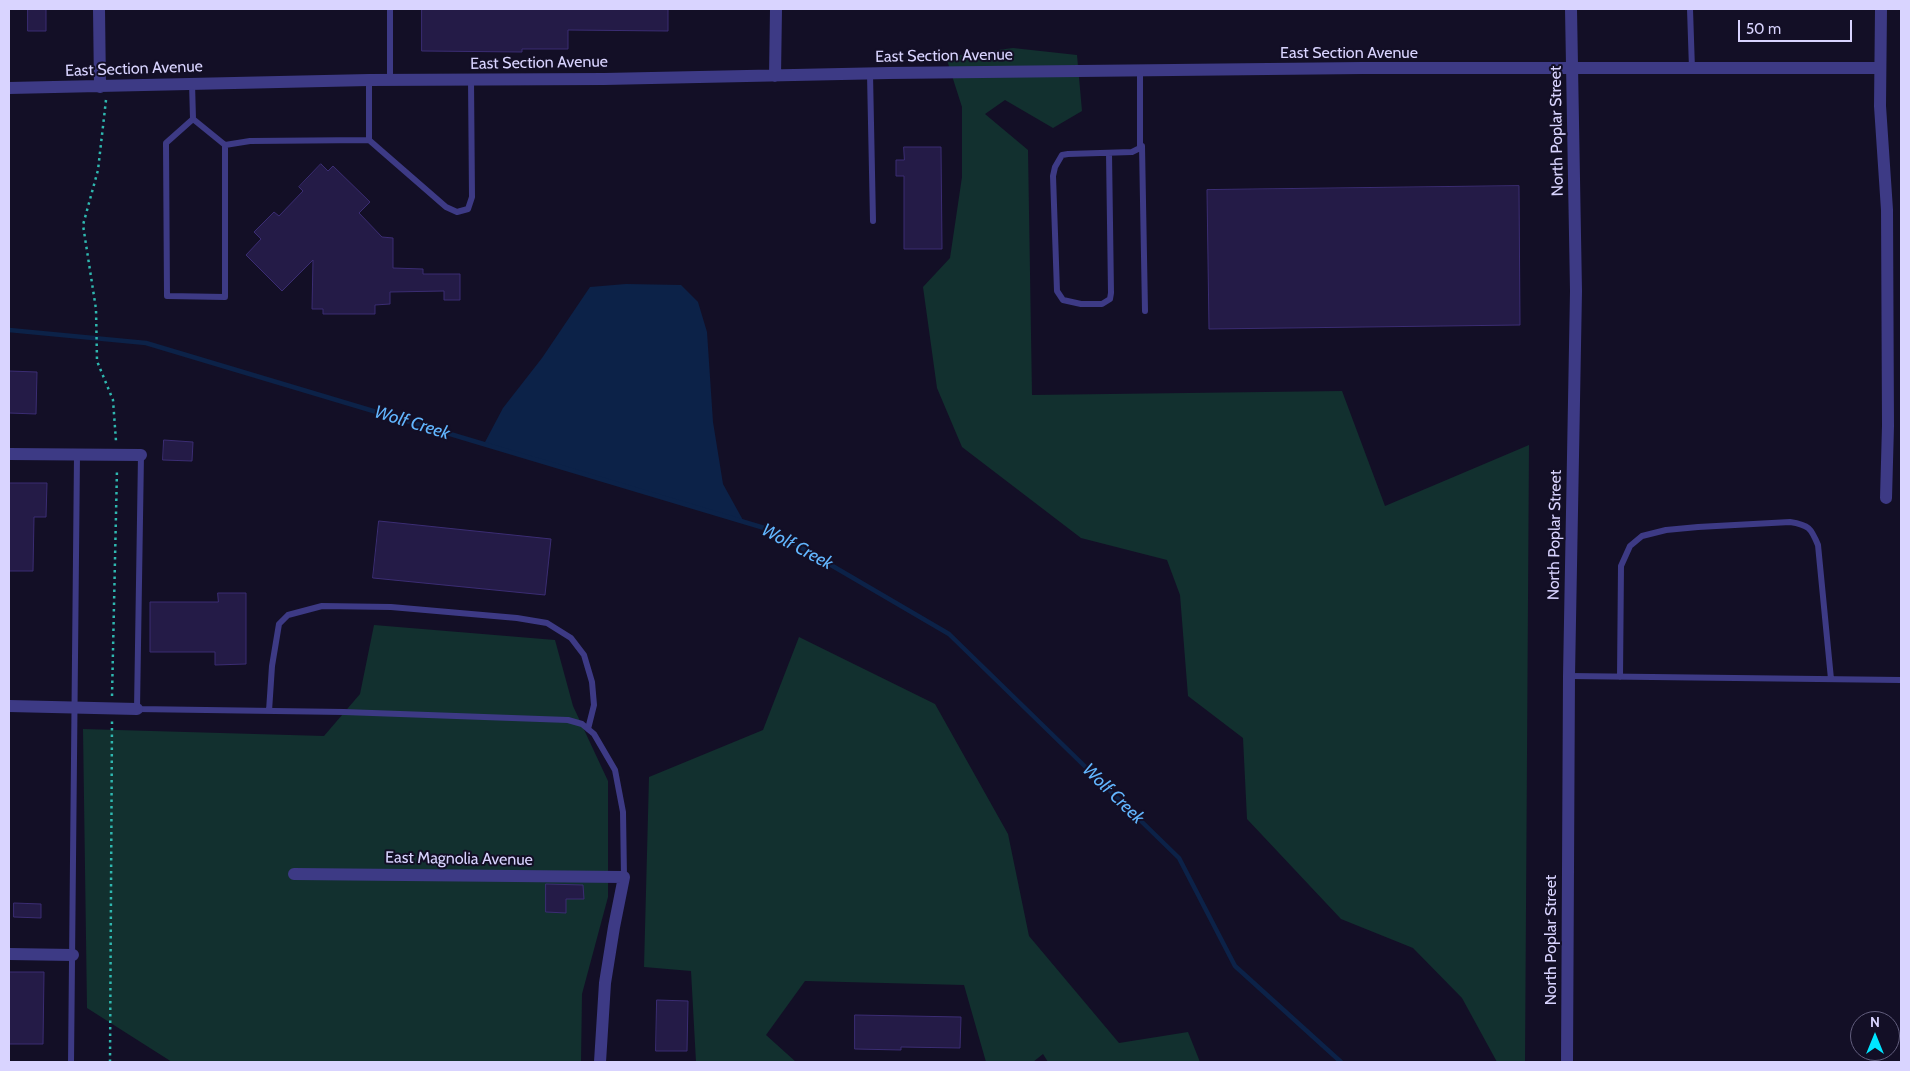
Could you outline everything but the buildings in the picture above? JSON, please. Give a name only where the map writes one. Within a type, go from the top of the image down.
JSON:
[{"type":"street","points":[[99,9],[104,87]]},
{"type":"street","points":[[775,76],[776,9]]},
{"type":"street","name":"North Poplar Street","points":[[1567,1062],[1569,676],[1576,291],[1571,9]]},
{"type":"street","points":[[1881,9],[1880,68],[1887,210],[1888,426],[1886,498]]},
{"type":"street","name":"East Section Avenue","points":[[9,88],[369,80],[1140,70],[1880,68]]},
{"type":"street","points":[[9,454],[141,455]]},
{"type":"street","points":[[9,706],[137,709]]},
{"type":"street","name":"East Magnolia Avenue","points":[[294,874],[624,877]]},
{"type":"street","points":[[600,1062],[605,983],[624,877]]},
{"type":"street","points":[[9,954],[73,956]]},
{"type":"lane","points":[[390,9],[390,81]]},
{"type":"lane","points":[[1690,9],[1692,68]]},
{"type":"lane","points":[[1140,70],[1145,311]]},
{"type":"lane","points":[[870,74],[873,221]]},
{"type":"lane","points":[[369,80],[369,140]]},
{"type":"lane","points":[[192,84],[193,119],[225,145],[250,141],[369,140],[446,207],[457,212],[468,208],[472,197],[471,80]]},
{"type":"lane","points":[[193,119],[166,143],[167,296],[225,297],[225,145]]},
{"type":"lane","points":[[1109,153],[1112,293],[1110,299],[1102,304],[1071,303],[1063,300],[1057,291],[1055,167],[1062,155],[1137,151],[1142,145]]},
{"type":"lane","points":[[70,1062],[73,956],[77,455]]},
{"type":"lane","points":[[141,455],[137,709],[568,720],[582,724],[594,734],[615,770],[623,812],[624,877]]},
{"type":"lane","points":[[1620,677],[1621,566],[1630,546],[1642,536],[1666,530],[1790,522],[1803,524],[1812,530],[1818,545],[1831,679]]},
{"type":"lane","points":[[269,711],[272,666],[279,624],[288,615],[322,606],[391,607],[517,618],[547,623],[571,638],[584,655],[592,682],[594,705],[588,729]]},
{"type":"lane","points":[[1569,676],[1901,680]]},
{"type":"path","points":[[98,361],[96,309],[84,225],[98,170],[104,87]]},
{"type":"green space","points":[[1013,48],[1077,55],[1082,111],[1053,128],[1005,100],[985,114],[1028,150],[1032,395],[1342,391],[1385,506],[1529,445],[1525,1062],[1497,1062],[1462,998],[1413,948],[1341,919],[1247,819],[1243,738],[1188,696],[1180,595],[1167,560],[1081,538],[962,447],[937,388],[923,287],[950,258],[962,177],[962,107],[946,57]]},
{"type":"green space","points":[[374,625],[555,640],[573,706],[608,781],[608,897],[582,994],[581,1062],[172,1062],[87,1008],[83,729],[324,736],[360,694]]},
{"type":"green space","points":[[799,637],[935,704],[1008,834],[1029,936],[1119,1043],[1188,1032],[1200,1062],[1048,1062],[1043,1054],[1033,1062],[986,1062],[964,985],[805,981],[766,1035],[796,1062],[696,1062],[691,971],[644,967],[649,777],[763,730]]},
{"type":"water","points":[[626,284],[681,285],[698,302],[707,332],[713,422],[723,484],[744,522],[484,444],[503,408],[542,358],[590,287]]},
{"type":"waterway","name":"Wolf Creek","points":[[9,330],[146,343],[771,530],[949,634],[1179,858],[1235,966],[1341,1062]]}]
